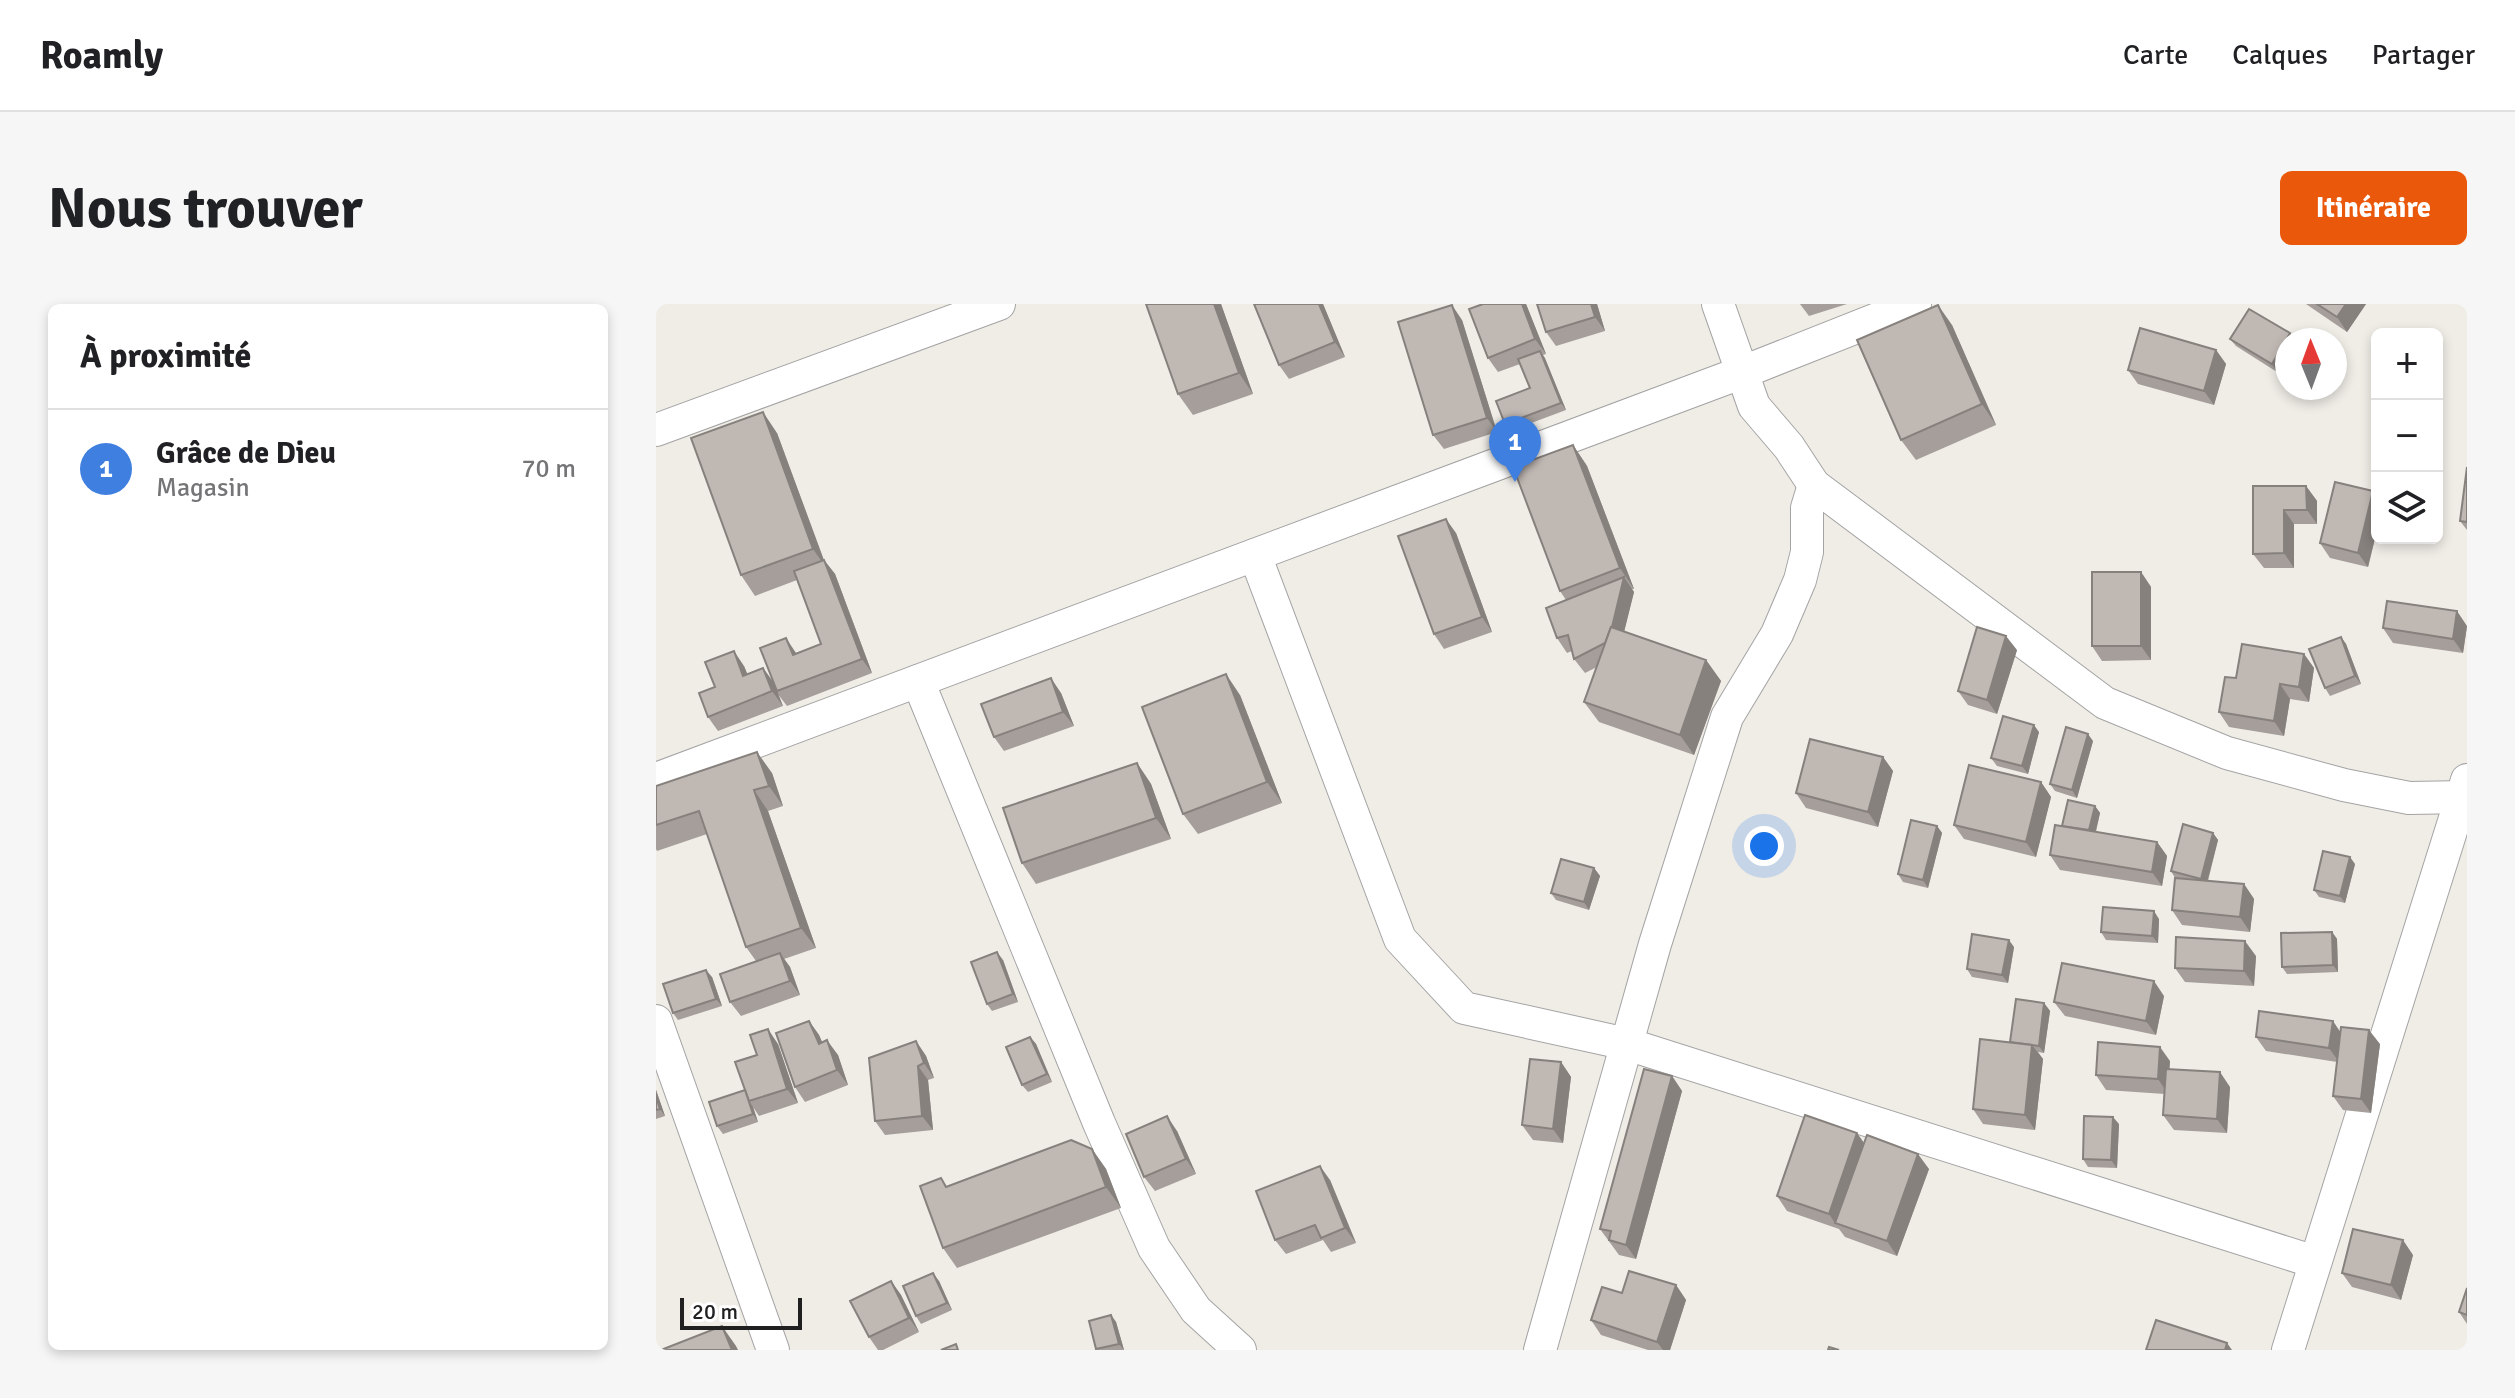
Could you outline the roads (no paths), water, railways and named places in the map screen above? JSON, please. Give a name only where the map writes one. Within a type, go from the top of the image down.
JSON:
[{"type":"street","points":[[656,430],[999,304]]},
{"type":"street","points":[[1718,304],[1754,406],[1789,447],[1814,485],[2105,703],[2227,753],[2344,785],[2409,798],[2465,791],[2288,1350]]},
{"type":"street","points":[[656,779],[1743,372],[1915,304]]},
{"type":"street","points":[[1540,1350],[1668,902],[1727,717],[1777,634],[1800,580],[1807,552],[1806,519],[1814,485]]},
{"type":"street","points":[[1255,555],[1400,939],[1464,1008],[1627,1044],[2315,1262]]},
{"type":"street","points":[[918,681],[1099,1123],[1154,1248],[1196,1310],[1240,1350]]},
{"type":"street","points":[[656,1021],[773,1350]]},
{"type":"place","name":"Grâce de Dieu","points":[[1515,482]]}]
